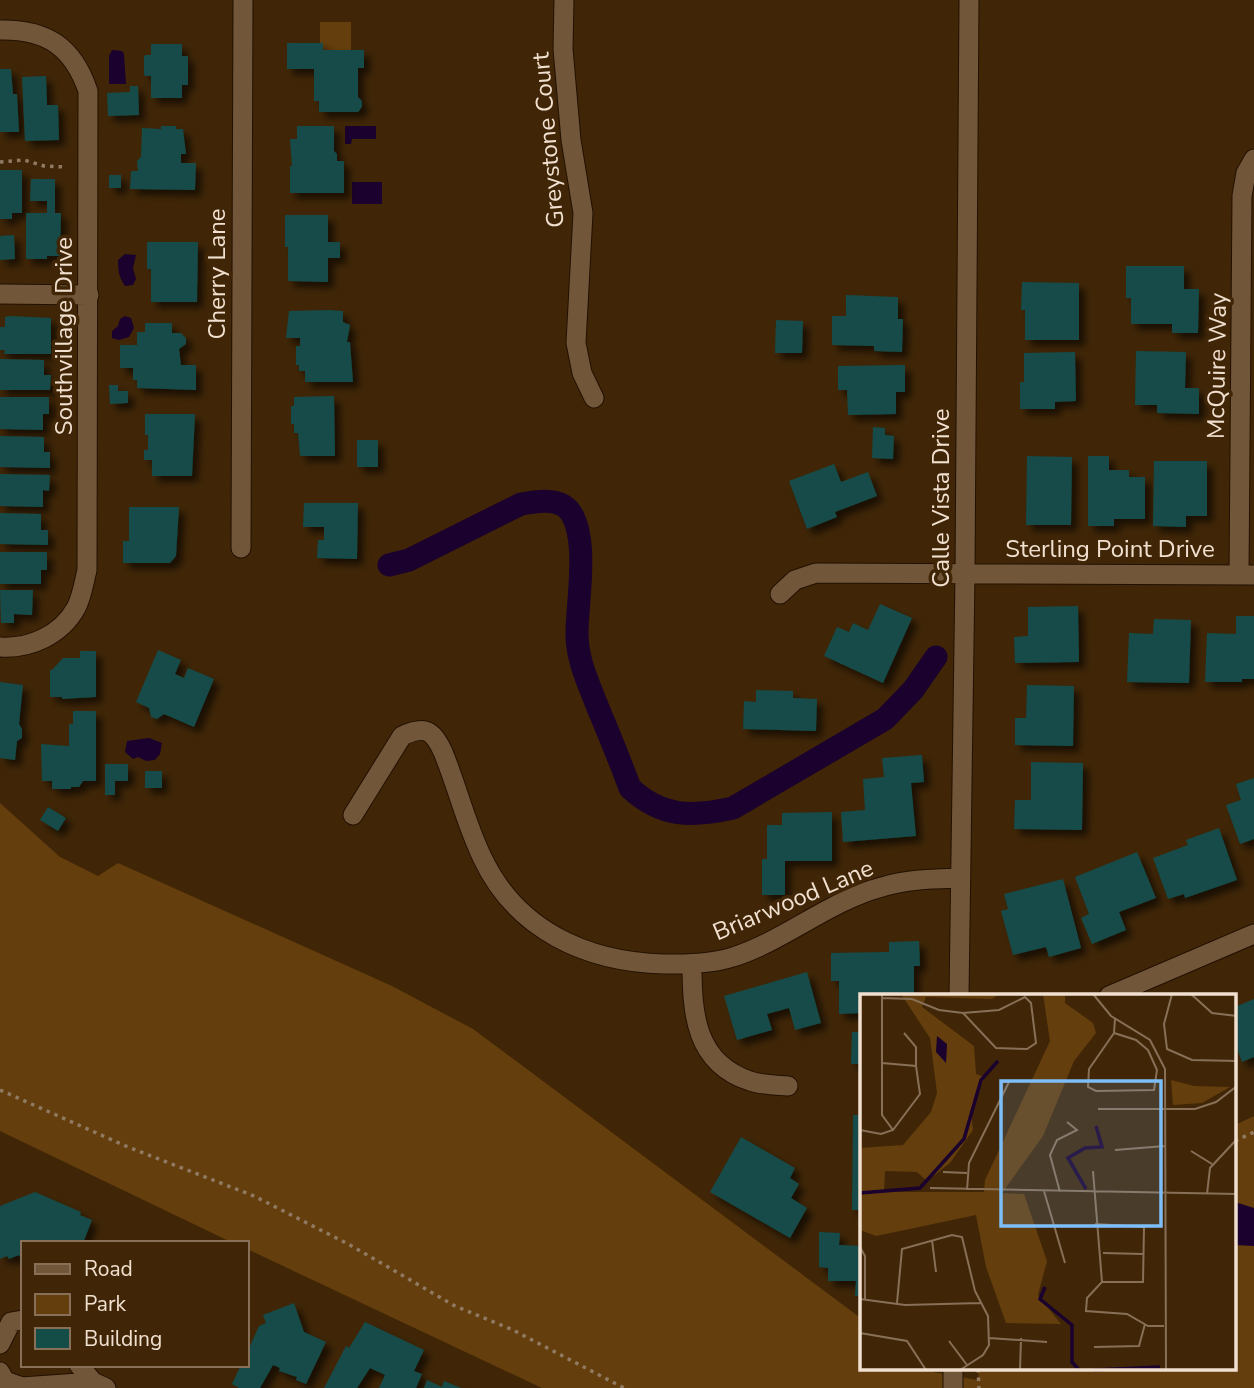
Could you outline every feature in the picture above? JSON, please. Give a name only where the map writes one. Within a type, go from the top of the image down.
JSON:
[{"type":"street","name":"Cherry Lane","points":[[241,548],[243,0]]},
{"type":"street","name":"Greystone Court","points":[[564,0],[563,50],[569,127],[583,213],[576,343],[582,373],[594,398]]},
{"type":"street","name":"Calle Vista Drive","points":[[959,994],[969,0]]},
{"type":"street","name":"Southvillage Drive","points":[[0,30],[38,34],[58,44],[75,60],[88,91],[89,295],[86,570],[82,591],[76,608],[50,636],[27,646],[0,647]]},
{"type":"street","name":"McQuire Way","points":[[1247,575],[1242,196],[1246,173],[1253,159]]},
{"type":"street","points":[[0,294],[89,295]]},
{"type":"street","name":"Sterling Point Drive","points":[[780,594],[796,580],[816,573],[1247,575]]},
{"type":"street","name":"Briarwood Lane","points":[[353,815],[402,736],[416,729],[427,731],[437,737],[481,857],[513,903],[554,938],[605,957],[639,963],[692,964],[733,957],[880,887],[909,880],[961,878]]},
{"type":"street","points":[[1114,994],[1254,934]]},
{"type":"street","points":[[692,964],[692,1001],[698,1031],[710,1055],[733,1074],[752,1082],[788,1086]]},
{"type":"street","points":[[0,1344],[12,1322],[21,1320]]},
{"type":"street","points":[[81,1367],[100,1385]]},
{"type":"street","points":[[953,1370],[953,1388]]},
{"type":"street","points":[[0,1372],[5,1381],[22,1387],[100,1385]]},
{"type":"path","points":[[0,162],[24,160],[44,166],[88,167]]},
{"type":"path","points":[[0,1090],[128,1147],[254,1196],[350,1245],[455,1306],[513,1330],[624,1388]]},
{"type":"path","points":[[1236,1141],[1254,1132]]},
{"type":"path","points":[[978,1370],[979,1388]]},
{"type":"green space","points":[[320,22],[351,22],[351,50],[323,50],[320,43]]},
{"type":"green space","points":[[0,803],[60,857],[98,876],[118,863],[392,986],[473,1029],[860,1318],[860,1370],[930,1370],[978,1380],[979,1370],[1236,1370],[1236,1125],[1254,1116],[1254,1388],[542,1388],[248,1249],[248,1241],[229,1241],[0,1131]]},
{"type":"shaded area","points":[[112,50],[122,51],[124,54],[126,84],[109,84],[109,56]]},
{"type":"shaded area","points":[[345,126],[376,126],[376,139],[352,139],[351,144],[345,144]]},
{"type":"shaded area","points":[[352,182],[382,182],[382,204],[352,204]]},
{"type":"shaded area","points":[[125,254],[136,255],[133,268],[136,279],[133,285],[125,286],[119,274],[118,260]]},
{"type":"shaded area","points":[[125,316],[131,318],[134,328],[129,337],[119,340],[112,338],[112,331]]},
{"type":"shaded area","points":[[149,738],[162,743],[160,754],[155,760],[146,761],[138,757],[133,759],[125,752],[127,741]]},
{"type":"shaded area","points":[[1236,1202],[1254,1208],[1254,1246],[1236,1245]]},
{"type":"building","points":[[287,43],[323,43],[323,50],[364,50],[364,68],[358,68],[358,97],[362,101],[362,107],[358,112],[319,112],[319,101],[314,101],[314,69],[287,69]]},
{"type":"building","points":[[151,44],[182,44],[182,56],[188,56],[188,85],[182,85],[182,98],[151,98],[151,76],[144,74],[144,57],[151,55]]},
{"type":"building","points":[[0,69],[11,69],[13,94],[17,94],[19,132],[0,132]]},
{"type":"building","points":[[46,76],[47,105],[58,105],[59,140],[25,141],[22,77]]},
{"type":"building","points":[[130,86],[138,86],[139,115],[108,116],[107,93],[130,92]]},
{"type":"building","points":[[161,126],[183,129],[186,154],[181,154],[181,163],[196,163],[195,190],[130,189],[131,171],[138,171],[137,161],[141,157],[142,128],[161,129]]},
{"type":"building","points":[[297,126],[334,126],[334,151],[337,161],[344,161],[344,193],[290,193],[290,139],[297,139]]},
{"type":"building","points":[[0,170],[22,170],[22,213],[12,213],[12,219],[0,219]]},
{"type":"building","points":[[109,175],[121,175],[121,188],[109,188]]},
{"type":"building","points":[[31,179],[55,179],[55,213],[61,213],[60,256],[26,259],[26,213],[47,213],[47,201],[30,201]]},
{"type":"building","points":[[285,215],[328,215],[328,242],[340,242],[340,258],[328,258],[328,282],[288,281]]},
{"type":"building","points":[[14,235],[15,259],[0,260],[0,236]]},
{"type":"building","points":[[147,242],[198,242],[197,302],[151,302],[151,269],[147,269]]},
{"type":"building","points":[[1126,266],[1184,266],[1184,289],[1199,289],[1198,333],[1172,333],[1172,324],[1131,324],[1131,298],[1126,298]]},
{"type":"building","points":[[1022,282],[1079,283],[1079,340],[1025,340],[1025,310],[1021,310]]},
{"type":"building","points":[[846,295],[898,297],[898,319],[903,319],[902,352],[874,351],[874,346],[832,345],[832,316],[846,316]]},
{"type":"building","points":[[289,311],[343,311],[343,322],[350,325],[347,342],[350,342],[353,382],[305,382],[305,371],[299,371],[299,365],[296,365],[296,346],[300,346],[300,338],[286,338]]},
{"type":"building","points":[[5,317],[51,318],[51,354],[4,354],[5,350],[0,350],[0,327],[5,327]]},
{"type":"building","points":[[776,320],[803,321],[802,353],[775,353]]},
{"type":"building","points":[[145,323],[172,323],[172,333],[181,333],[186,338],[186,344],[179,349],[181,365],[196,365],[196,390],[137,388],[137,380],[133,380],[133,368],[120,368],[120,345],[137,345],[137,332],[145,332]]},
{"type":"building","points":[[1136,351],[1186,352],[1185,388],[1199,388],[1199,414],[1157,413],[1157,405],[1135,405]]},
{"type":"building","points":[[1075,352],[1076,401],[1055,402],[1055,409],[1020,409],[1024,353]]},
{"type":"building","points":[[0,359],[44,360],[44,375],[51,375],[50,390],[0,390]]},
{"type":"building","points":[[905,365],[905,392],[896,392],[896,414],[848,415],[847,390],[838,390],[838,366]]},
{"type":"building","points":[[109,385],[118,385],[118,391],[128,391],[128,403],[110,404]]},
{"type":"building","points":[[334,396],[335,456],[300,456],[298,433],[294,433],[294,424],[291,424],[294,397]]},
{"type":"building","points":[[0,397],[49,397],[49,414],[43,414],[43,430],[0,429]]},
{"type":"building","points":[[145,414],[195,414],[192,476],[152,476],[152,460],[144,460],[144,450],[148,450]]},
{"type":"building","points":[[873,427],[885,428],[885,435],[894,436],[893,459],[872,458]]},
{"type":"building","points":[[0,436],[44,437],[44,452],[50,452],[50,468],[0,467]]},
{"type":"building","points":[[357,440],[378,440],[378,467],[357,467]]},
{"type":"building","points":[[1027,456],[1072,457],[1071,525],[1026,525]]},
{"type":"building","points":[[1088,456],[1109,456],[1109,470],[1129,470],[1129,477],[1145,477],[1145,519],[1114,519],[1114,526],[1088,526]]},
{"type":"building","points":[[1154,461],[1207,461],[1207,516],[1186,516],[1186,527],[1153,526]]},
{"type":"building","points":[[834,464],[841,482],[868,472],[877,496],[835,512],[837,517],[807,529],[789,481]]},
{"type":"building","points":[[0,474],[50,475],[49,491],[43,490],[43,507],[0,506]]},
{"type":"building","points":[[304,503],[358,503],[357,559],[317,558],[318,540],[324,540],[324,527],[303,527]]},
{"type":"building","points":[[129,507],[179,507],[176,556],[170,563],[123,563],[123,541],[129,541]]},
{"type":"building","points":[[0,513],[41,514],[41,530],[48,530],[48,545],[0,544]]},
{"type":"building","points":[[0,552],[47,552],[47,570],[41,570],[41,584],[0,584]]},
{"type":"building","points":[[0,590],[33,590],[32,615],[14,614],[14,623],[1,623]]},
{"type":"building","points":[[880,604],[912,618],[883,683],[824,656],[837,627],[849,632],[853,623],[868,630]]},
{"type":"building","points":[[1078,606],[1079,662],[1015,663],[1014,637],[1028,636],[1028,607]]},
{"type":"building","points":[[1236,616],[1254,616],[1254,679],[1242,679],[1242,682],[1205,682],[1207,633],[1236,634]]},
{"type":"building","points":[[1154,619],[1191,620],[1189,683],[1127,682],[1129,633],[1153,634]]},
{"type":"building","points":[[158,650],[181,660],[175,674],[184,678],[188,668],[214,679],[194,727],[164,714],[157,719],[151,717],[149,708],[136,702]]},
{"type":"building","points":[[80,651],[96,651],[96,697],[50,697],[50,670],[63,658],[80,658]]},
{"type":"building","points":[[0,682],[23,685],[19,724],[22,738],[17,741],[15,760],[0,758]]},
{"type":"building","points":[[1027,685],[1074,686],[1073,746],[1015,745],[1015,718],[1026,718]]},
{"type":"building","points":[[756,690],[793,691],[793,698],[817,699],[816,731],[743,729],[744,701],[756,702]]},
{"type":"building","points":[[73,711],[96,711],[96,781],[83,781],[79,787],[71,789],[52,789],[52,781],[42,781],[41,744],[69,746],[69,724],[73,724]]},
{"type":"building","points":[[922,755],[924,782],[911,783],[916,836],[843,842],[841,812],[865,810],[863,779],[884,777],[882,758]]},
{"type":"building","points":[[1031,762],[1083,763],[1082,830],[1014,829],[1015,800],[1031,800]]},
{"type":"building","points":[[105,764],[128,764],[128,781],[115,781],[115,795],[105,795]]},
{"type":"building","points":[[145,771],[162,771],[162,788],[145,788]]},
{"type":"building","points":[[1254,778],[1254,839],[1240,844],[1226,805],[1241,800],[1236,784]]},
{"type":"building","points":[[48,807],[66,818],[58,831],[40,820]]},
{"type":"building","points":[[832,812],[832,861],[785,861],[785,895],[762,895],[762,859],[767,859],[767,825],[782,825],[782,813]]},
{"type":"building","points":[[1219,828],[1237,880],[1185,898],[1184,894],[1168,899],[1153,858],[1188,845],[1186,840]]},
{"type":"building","points":[[1137,852],[1156,898],[1119,912],[1126,930],[1092,944],[1081,918],[1089,914],[1075,877]]},
{"type":"building","points":[[1063,879],[1081,948],[1049,957],[1046,947],[1013,955],[1001,911],[1008,909],[1004,894]]},
{"type":"building","points":[[919,941],[920,966],[914,966],[914,994],[860,994],[860,1013],[839,1014],[839,981],[831,981],[831,953],[889,952],[889,942]]},
{"type":"building","points":[[807,972],[821,1023],[795,1030],[789,1008],[767,1014],[772,1030],[737,1040],[724,996]]},
{"type":"building","points":[[1254,999],[1254,1057],[1242,1062],[1236,1046],[1236,1007]]},
{"type":"building","points":[[852,1032],[860,1032],[860,1064],[851,1064]]},
{"type":"building","points":[[853,1115],[860,1115],[860,1210],[852,1210]]},
{"type":"building","points":[[741,1137],[795,1168],[790,1178],[799,1184],[791,1198],[807,1208],[790,1238],[710,1192]]},
{"type":"building","points":[[35,1192],[81,1212],[80,1215],[92,1220],[84,1241],[21,1241],[21,1259],[19,1255],[0,1259],[0,1206]]},
{"type":"building","points":[[819,1232],[840,1233],[839,1245],[860,1246],[860,1296],[855,1296],[856,1281],[828,1281],[828,1268],[819,1267]]},
{"type":"building","points":[[294,1303],[304,1332],[326,1342],[306,1384],[296,1380],[297,1377],[279,1371],[280,1368],[273,1365],[260,1388],[239,1388],[232,1384],[240,1367],[248,1367],[248,1351],[259,1326],[266,1323],[263,1315]]},
{"type":"building","points":[[365,1322],[424,1350],[414,1371],[422,1374],[416,1388],[379,1388],[385,1375],[370,1368],[357,1388],[324,1388],[346,1346],[349,1348]]},
{"type":"building","points":[[427,1380],[442,1387],[444,1381],[461,1388],[424,1388]]},
{"type":"waterway","points":[[389,565],[409,560],[521,504],[548,501],[567,508],[576,524],[581,553],[577,640],[587,679],[630,788],[654,805],[678,813],[705,813],[733,808],[885,719],[913,690],[936,657]]}]
